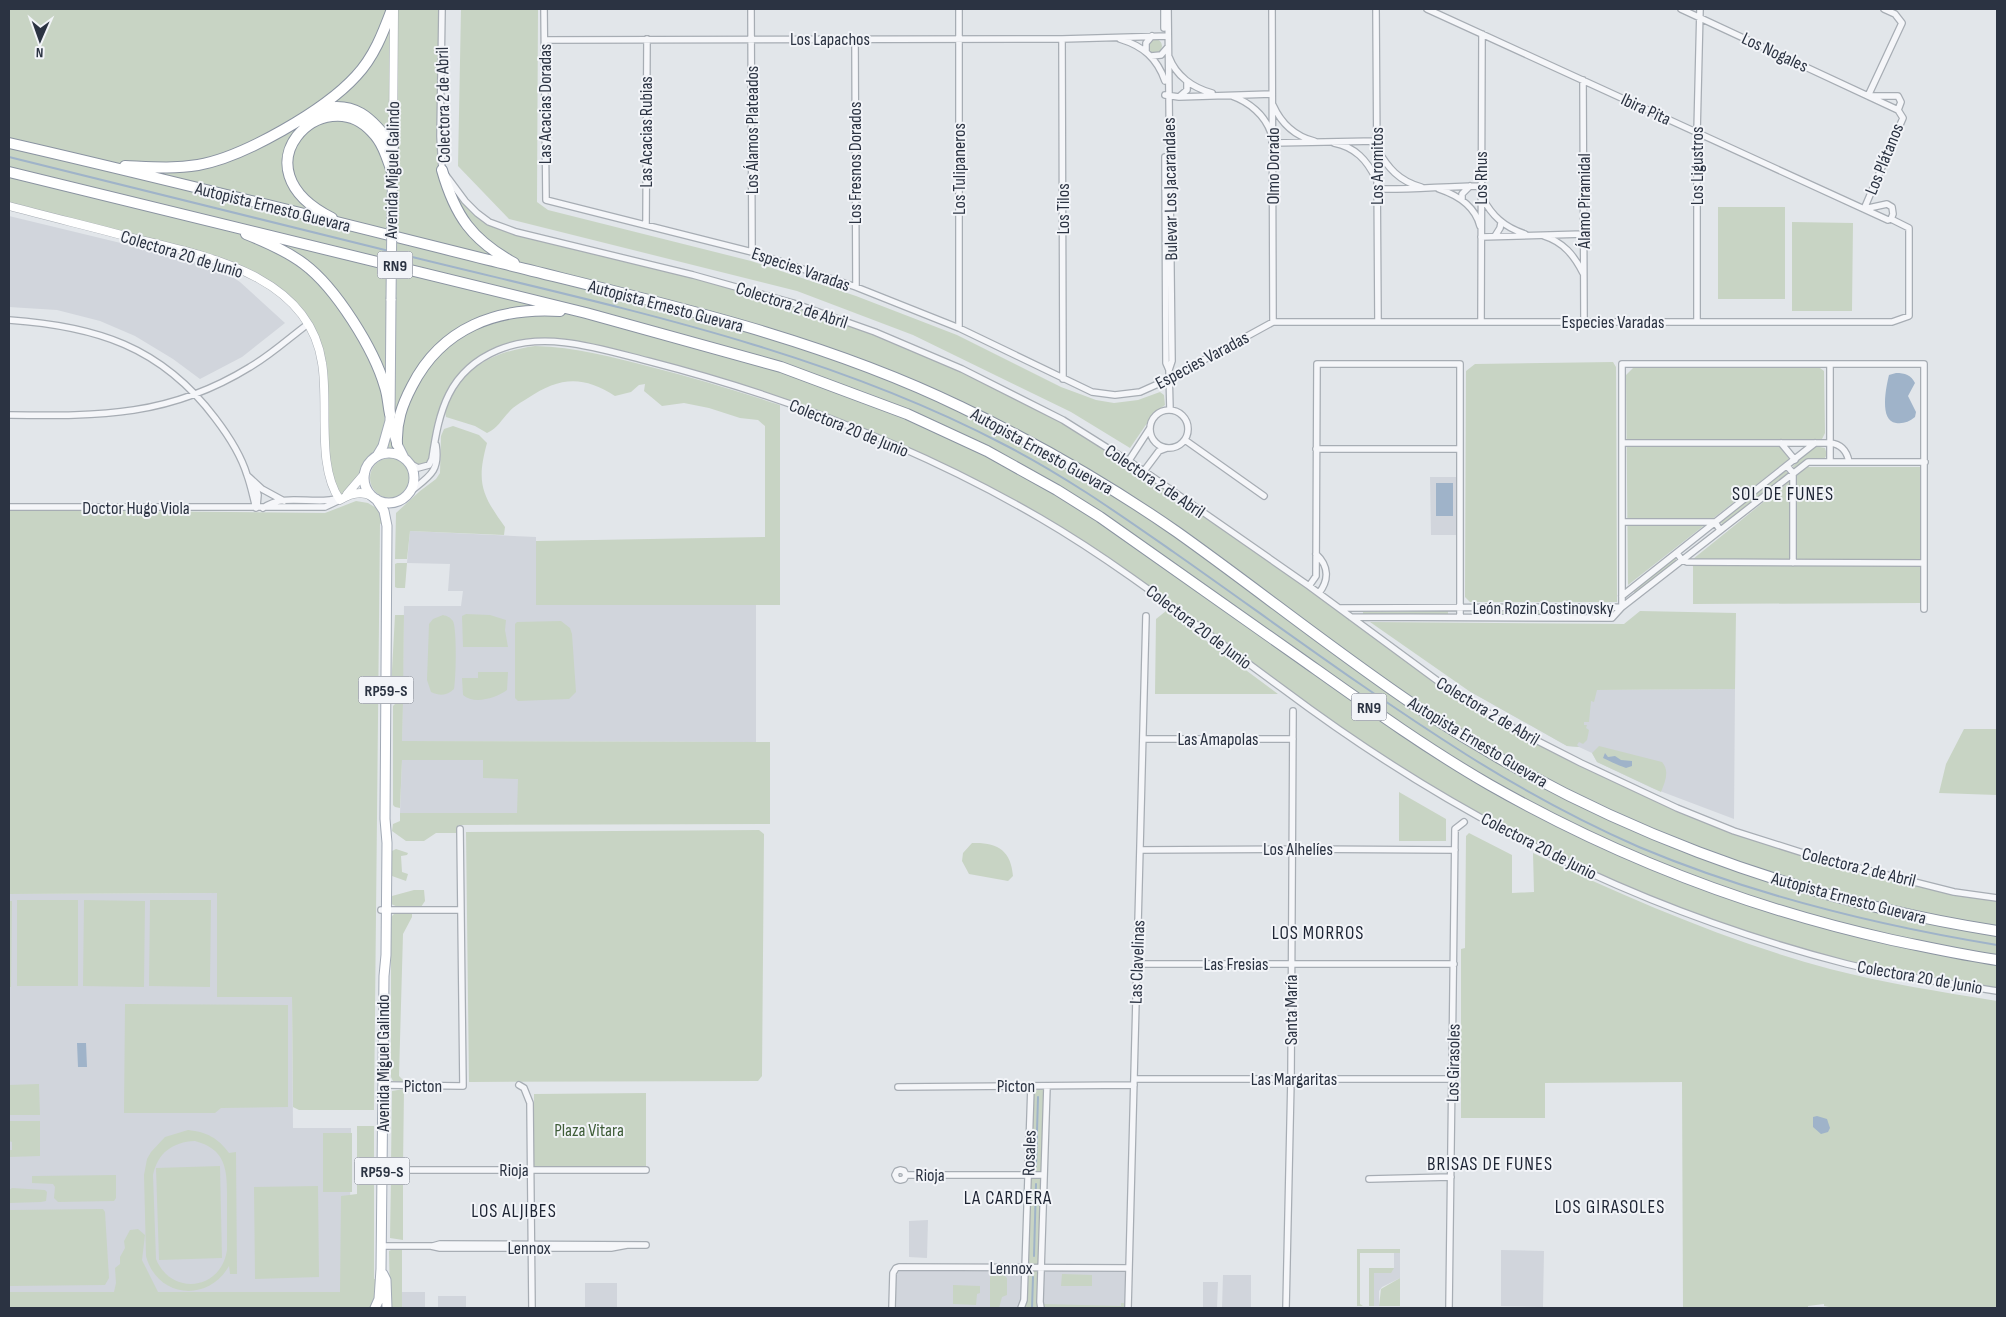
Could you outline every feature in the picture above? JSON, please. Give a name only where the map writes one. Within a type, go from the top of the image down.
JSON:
[{"type":"highway","points":[[104,165],[165,168],[199,165],[242,151],[309,113],[338,93],[357,76],[372,54],[393,9]]},
{"type":"highway","points":[[309,113],[332,108],[352,109],[372,120],[393,146]]},
{"type":"highway","points":[[346,225],[322,213],[295,190],[290,180],[287,166],[288,152],[294,139],[304,129],[321,118],[342,116],[352,118],[371,130],[379,140],[392,172]]},
{"type":"highway","name":"Autopista Ernesto Guevara","points":[[9,143],[538,273],[799,342],[914,386],[1002,427],[1070,464],[1175,531],[1384,684],[1434,718],[1537,779],[1674,843],[1785,883],[1901,914],[1997,931]]},
{"type":"highway","points":[[442,170],[448,191],[457,211],[483,243],[501,255],[538,273]]},
{"type":"highway","name":"Autopista Ernesto Guevara","points":[[9,172],[586,313],[722,349],[814,378],[907,414],[987,452],[1057,490],[1100,517],[1427,746],[1490,785],[1596,840],[1721,891],[1773,908],[1873,936],[1997,960]]},
{"type":"highway","points":[[203,218],[277,247],[303,263],[325,283],[354,324],[377,366],[386,389],[390,417]]},
{"type":"highway","points":[[397,444],[398,417],[414,382],[431,357],[458,334],[475,324],[510,312],[540,310],[586,313]]},
{"type":"main road","name":"Avenida Miguel Galindo","points":[[377,456],[383,446],[390,417],[393,9]]},
{"type":"main road","name":"Colectora 20 de Junio","points":[[9,206],[191,252],[234,266],[258,277],[282,294],[308,324],[322,358],[328,471],[334,490],[340,499]]},
{"type":"main road","name":"Avenida Miguel Galindo","points":[[390,417],[397,444],[406,460]]},
{"type":"main road","points":[[390,453],[406,460],[414,473],[411,491],[404,498],[395,502],[385,502],[374,498],[366,486],[365,473],[367,466],[377,456],[390,453]]},
{"type":"main road","name":"Doctor Hugo Viola","points":[[340,499],[352,489],[365,473]]},
{"type":"main road","name":"Doctor Hugo Viola","points":[[340,499],[358,493],[369,494],[374,498]]},
{"type":"main road","name":"Avenida Miguel Galindo","points":[[374,498],[384,511],[387,526],[385,819],[387,829],[384,910],[386,955],[384,976],[382,1246],[379,1299],[374,1308]]},
{"type":"main road","name":"Avenida Miguel Galindo","points":[[387,526],[395,502]]},
{"type":"main road","name":"Avenida Miguel Galindo","points":[[381,1269],[386,1280],[387,1308]]},
{"type":"street","name":"Colectora 2 de Abril","points":[[442,9],[440,136],[442,170],[465,201],[489,222],[793,303],[875,332],[962,369],[1046,412],[1144,471],[1340,608],[1450,690],[1520,732],[1677,808],[1734,831],[1819,858],[1954,892],[1997,898]]},
{"type":"street","name":"Las Acacias Doradas","points":[[544,9],[546,200]]},
{"type":"street","name":"Los Álamos Plateados","points":[[751,9],[752,252]]},
{"type":"street","name":"Los Tulipaneros","points":[[959,9],[959,328]]},
{"type":"street","name":"Bulevar Los Jacarandaes","points":[[1164,9],[1167,51],[1166,363],[1169,370],[1170,410]]},
{"type":"street","name":"Bulevar Los Jacarandaes","points":[[1166,36],[1168,9]]},
{"type":"street","name":"Olmo Dorado","points":[[1272,9],[1273,322]]},
{"type":"street","name":"Los Aromitos","points":[[1376,9],[1378,322]]},
{"type":"street","name":"Ibira Pita","points":[[1427,9],[1888,220],[1892,219],[1910,228],[1909,316],[1892,322]]},
{"type":"street","name":"Los Nogales","points":[[1681,9],[1898,110],[1900,107],[1901,102],[1898,96],[1868,96]]},
{"type":"street","name":"Los Ligustros","points":[[1697,322],[1697,132],[1700,9]]},
{"type":"street","points":[[1868,96],[1902,23],[1897,11],[1884,9]]},
{"type":"street","name":"Los Rhus","points":[[1481,322],[1482,34]]},
{"type":"street","points":[[1146,51],[1146,43],[1152,36]]},
{"type":"street","name":"Los Lapachos","points":[[545,40],[1062,39],[1166,36]]},
{"type":"street","name":"Los Lapachos","points":[[1115,38],[1136,45],[1146,51],[1161,71],[1166,83]]},
{"type":"street","name":"Las Acacias Rubias","points":[[646,225],[647,39]]},
{"type":"street","name":"Los Fresnos Dorados","points":[[855,39],[856,287]]},
{"type":"street","name":"Los Tilos","points":[[1062,39],[1063,379]]},
{"type":"street","points":[[1151,56],[1167,51],[1171,62],[1185,80],[1187,90],[1179,97]]},
{"type":"street","points":[[1166,83],[1177,78],[1216,95]]},
{"type":"street","name":"Álamo Piramidal","points":[[1583,80],[1584,322]]},
{"type":"street","points":[[1253,107],[1259,94]]},
{"type":"street","points":[[1167,96],[1272,94]]},
{"type":"street","points":[[1228,95],[1253,107],[1269,128],[1272,137],[1286,143],[1377,141]]},
{"type":"street","points":[[1258,112],[1269,111],[1272,105],[1286,125],[1292,130],[1309,140],[1318,142]]},
{"type":"street","name":"Los Plátanos","points":[[1864,209],[1903,118],[1898,110]]},
{"type":"street","points":[[1272,137],[1281,125],[1286,125]]},
{"type":"street","points":[[1286,143],[1290,140],[1292,130]]},
{"type":"street","points":[[1358,153],[1358,148],[1366,141]]},
{"type":"street","points":[[1329,142],[1339,144],[1358,153],[1377,178],[1381,173],[1395,174]]},
{"type":"street","points":[[1365,160],[1374,158],[1377,152],[1395,174],[1405,181],[1423,188]]},
{"type":"street","points":[[1392,189],[1397,181],[1395,174]]},
{"type":"street","points":[[1462,200],[1462,194],[1470,186]]},
{"type":"street","points":[[1377,189],[1481,186]]},
{"type":"street","points":[[1437,188],[1450,192],[1462,200],[1479,222],[1481,231]]},
{"type":"street","points":[[1468,206],[1474,205],[1479,201],[1481,195]]},
{"type":"street","points":[[1481,195],[1498,220],[1500,228],[1495,236]]},
{"type":"street","name":"Especies Varadas","points":[[546,200],[752,252],[856,287],[959,328],[1092,392],[1115,395],[1140,392],[1169,379],[1273,322],[1892,322]]},
{"type":"street","name":"Ibira Pita","points":[[1864,209],[1887,204],[1892,207],[1894,214],[1892,219]]},
{"type":"street","points":[[1481,231],[1490,218],[1498,220],[1513,230],[1527,234]]},
{"type":"street","points":[[1481,231],[1495,236],[1584,234]]},
{"type":"street","points":[[1539,234],[1565,246],[1571,252],[1584,275]]},
{"type":"street","points":[[1565,246],[1567,237],[1571,234]]},
{"type":"street","points":[[1571,252],[1584,248]]},
{"type":"street","points":[[9,320],[62,325],[110,338],[163,366],[195,394],[225,432],[247,475],[256,508]]},
{"type":"street","points":[[9,415],[110,414],[154,407],[212,388],[250,368],[308,324]]},
{"type":"street","name":"Colectora 20 de Junio","points":[[406,460],[418,468],[429,465],[436,442],[442,408],[455,383],[466,371],[493,351],[527,342],[575,344],[612,352],[675,368],[780,400],[894,444],[1039,517],[1149,589],[1341,731],[1452,802],[1533,846],[1658,902],[1808,953],[1850,965],[1997,991]]},
{"type":"street","points":[[1309,586],[1316,578],[1317,364],[1460,364],[1460,617]]},
{"type":"street","points":[[1622,607],[1622,364],[1924,364],[1924,609]]},
{"type":"street","points":[[1830,364],[1830,462]]},
{"type":"street","points":[[1128,462],[1158,414],[1170,410],[1181,414],[1187,423],[1188,435],[1185,440],[1177,446],[1159,451],[1144,471]]},
{"type":"street","points":[[1151,426],[1151,432],[1156,442],[1167,448]]},
{"type":"street","points":[[1185,440],[1264,496]]},
{"type":"street","name":"Colectora 20 de Junio","points":[[411,491],[430,476],[435,468],[436,442]]},
{"type":"street","points":[[1622,443],[1830,443],[1843,448],[1848,455],[1849,462]]},
{"type":"street","points":[[1781,443],[1795,460]]},
{"type":"street","points":[[1622,596],[1815,443]]},
{"type":"street","points":[[1316,449],[1460,449]]},
{"type":"street","points":[[1622,607],[1808,462],[1925,462]]},
{"type":"street","points":[[1787,466],[1793,473],[1793,562]]},
{"type":"street","points":[[247,475],[269,494],[284,501]]},
{"type":"street","points":[[255,483],[258,495],[256,508]]},
{"type":"street","name":"Doctor Hugo Viola","points":[[264,508],[284,501],[340,499]]},
{"type":"street","name":"Doctor Hugo Viola","points":[[9,507],[325,507],[340,499]]},
{"type":"street","points":[[1622,522],[1715,522]]},
{"type":"street","points":[[1715,522],[1720,530]]},
{"type":"street","points":[[1677,553],[1682,560],[1687,562],[1924,563]]},
{"type":"street","points":[[1316,554],[1323,559],[1326,567],[1326,583],[1319,593]]},
{"type":"street","name":"León Rozin Costinovsky","points":[[1340,608],[1622,607]]},
{"type":"street","name":"León Rozin Costinovsky","points":[[1350,616],[1612,618],[1622,607]]},
{"type":"street","name":"Las Clavelinas","points":[[1128,1308],[1146,616]]},
{"type":"street","name":"Santa María","points":[[1286,1308],[1291,1079],[1293,712]]},
{"type":"street","name":"Las Amapolas","points":[[1143,739],[1293,739]]},
{"type":"street","name":"Los Girasoles","points":[[1449,1308],[1455,829],[1464,822]]},
{"type":"street","points":[[384,910],[461,910],[460,829]]},
{"type":"street","name":"Los Alhelíes","points":[[1140,850],[1292,848],[1455,850]]},
{"type":"street","name":"Picton","points":[[383,1085],[463,1086],[461,910]]},
{"type":"street","name":"Las Fresias","points":[[1137,964],[1454,964]]},
{"type":"street","name":"Las Margaritas","points":[[1134,1078],[1453,1080]]},
{"type":"street","points":[[519,1086],[524,1088],[530,1103],[532,1308]]},
{"type":"street","name":"Rosales","points":[[1021,1308],[1024,1304],[1031,1086]]},
{"type":"street","name":"Rosales","points":[[1041,1308],[1047,1086]]},
{"type":"street","name":"Picton","points":[[898,1087],[1134,1086]]},
{"type":"street","name":"Rioja","points":[[382,1170],[646,1170]]},
{"type":"street","name":"Rioja","points":[[906,1175],[1044,1175]]},
{"type":"street","points":[[1369,1179],[1451,1178]]},
{"type":"street","name":"Lennox","points":[[382,1246],[611,1248],[627,1245],[646,1245]]},
{"type":"street","name":"Lennox","points":[[892,1308],[894,1270],[899,1267],[1129,1268]]},
{"type":"shaded area","points":[[9,216],[187,259],[231,276],[285,323],[242,357],[200,379],[173,359],[135,336],[100,321],[57,310],[9,307]]},
{"type":"shaded area","points":[[1430,477],[1456,477],[1456,535],[1431,535]]},
{"type":"shaded area","points":[[410,531],[536,537],[536,605],[756,605],[756,742],[402,741],[404,606],[461,606],[463,591],[448,591],[450,564],[407,563]]},
{"type":"shaded area","points":[[1735,689],[1734,819],[1652,788],[1597,762],[1592,753],[1579,747],[1567,746],[1469,691]]},
{"type":"shaded area","points":[[402,759],[483,760],[518,779],[518,813],[400,813]]},
{"type":"shaded area","points":[[217,893],[217,997],[292,997],[293,1128],[351,1128],[349,1296],[9,1296],[9,894]]},
{"type":"shaded area","points":[[928,1220],[927,1258],[909,1257],[909,1221]]},
{"type":"shaded area","points":[[1501,1250],[1544,1251],[1543,1307],[1501,1306]]},
{"type":"shaded area","points":[[1394,1253],[1400,1253],[1400,1278],[1382,1287],[1379,1291],[1379,1306],[1369,1306],[1369,1268],[1394,1268]]},
{"type":"shaded area","points":[[1025,1268],[1021,1308],[892,1308],[894,1270]]},
{"type":"shaded area","points":[[1041,1268],[1129,1268],[1128,1308],[1041,1308]]},
{"type":"shaded area","points":[[1223,1275],[1251,1275],[1251,1308],[1222,1308]]},
{"type":"shaded area","points":[[1203,1282],[1218,1282],[1217,1308],[1203,1308]]},
{"type":"shaded area","points":[[585,1283],[617,1283],[617,1308],[585,1308]]},
{"type":"shaded area","points":[[402,1292],[425,1292],[425,1308],[402,1308]]},
{"type":"shaded area","points":[[438,1296],[466,1296],[466,1308],[438,1308]]},
{"type":"green space","points":[[9,9],[442,9],[442,170],[465,201],[489,222],[793,303],[962,369],[1063,420],[1144,471],[1450,690],[1520,732],[1677,808],[1819,858],[1926,884],[1997,898],[1997,991],[1885,972],[1808,953],[1658,902],[1513,835],[1341,731],[1149,589],[1039,517],[894,444],[728,384],[575,344],[527,342],[480,359],[449,394],[432,459],[423,467],[409,463],[397,455],[383,454],[371,461],[365,473],[343,496],[334,490],[316,342],[292,303],[241,269],[9,206]]},
{"type":"green space","points":[[461,9],[538,9],[537,202],[548,210],[751,261],[856,296],[957,335],[1061,387],[1096,400],[1114,403],[1138,400],[1160,392],[1164,395],[1165,405],[1154,413],[1130,448],[1071,412],[913,335],[797,291],[509,219],[458,166]]},
{"type":"green space","points":[[1152,39],[1158,39],[1162,46],[1158,53],[1152,53],[1148,49],[1148,43]]},
{"type":"green space","points":[[1718,207],[1785,207],[1785,299],[1718,299]]},
{"type":"green space","points":[[1792,222],[1853,223],[1852,311],[1792,311]]},
{"type":"green space","points":[[535,346],[594,353],[700,380],[780,405],[780,605],[536,605],[536,541],[765,537],[765,426],[758,420],[740,418],[709,408],[684,403],[662,406],[644,391],[645,384],[639,385],[631,392],[615,396],[592,384],[571,381],[539,391],[513,408],[497,426],[487,433],[475,426],[446,417],[446,409],[452,395],[459,384],[477,366],[498,355]]},
{"type":"green space","points":[[1613,362],[1616,367],[1617,602],[1470,602],[1465,597],[1466,371],[1475,364]]},
{"type":"green space","points":[[1633,368],[1820,368],[1824,371],[1825,433],[1822,439],[1779,440],[1780,447],[1789,459],[1628,585],[1626,375]]},
{"type":"green space","points":[[453,426],[479,435],[487,443],[482,468],[483,488],[491,506],[505,527],[504,535],[410,531],[407,559],[395,559],[396,513],[436,479],[440,473],[441,436],[444,429]]},
{"type":"green space","points":[[1815,446],[1825,448],[1827,455],[1824,459],[1807,460],[1795,468],[1792,467]]},
{"type":"green space","points":[[386,458],[394,458],[401,461],[407,467],[410,478],[407,489],[401,495],[394,498],[386,498],[379,495],[373,489],[370,482],[370,474],[373,467],[379,461]]},
{"type":"green space","points":[[1807,467],[1920,467],[1921,603],[1693,604],[1693,559]]},
{"type":"green space","points":[[1785,471],[1788,472],[1787,474],[1723,524],[1720,523],[1720,521]]},
{"type":"green space","points":[[356,501],[368,503],[378,509],[382,523],[380,524],[374,1110],[299,1110],[293,1107],[292,997],[217,997],[217,893],[9,894],[9,510],[325,513]]},
{"type":"green space","points":[[1674,557],[1677,558],[1676,561],[1635,593],[1633,590]]},
{"type":"green space","points":[[407,563],[405,588],[395,587],[395,564]]},
{"type":"green space","points":[[1166,611],[1278,694],[1155,694],[1156,619]]},
{"type":"green space","points":[[1448,611],[1448,614],[1363,614],[1363,612]]},
{"type":"green space","points":[[1474,611],[1610,612],[1610,614],[1474,614]]},
{"type":"green space","points":[[1640,611],[1736,613],[1735,689],[1597,690],[1594,702],[1591,701],[1589,722],[1584,722],[1584,725],[1587,725],[1586,728],[1589,730],[1587,740],[1583,744],[1579,742],[1577,745],[1579,747],[1567,746],[1469,691],[1370,622],[1624,624]]},
{"type":"green space","points":[[466,614],[490,615],[506,620],[505,630],[508,647],[463,647],[462,616]]},
{"type":"green space","points":[[395,615],[404,615],[403,698],[391,689]]},
{"type":"green space","points":[[443,615],[453,621],[456,665],[454,689],[449,693],[440,695],[431,692],[427,680],[429,624],[433,619]]},
{"type":"green space","points":[[561,621],[570,628],[572,634],[576,692],[569,699],[518,701],[515,698],[515,624],[517,622]]},
{"type":"green space","points":[[478,672],[508,672],[507,690],[497,696],[479,700],[473,700],[463,695],[462,678],[478,678]]},
{"type":"green space","points":[[403,703],[402,741],[770,742],[770,824],[458,825],[458,833],[436,833],[424,841],[406,841],[392,831],[393,824],[400,821],[400,813],[517,813],[518,779],[483,778],[483,760],[402,760],[400,808],[395,807],[393,805],[393,706]]},
{"type":"green space","points":[[1964,729],[1997,729],[1997,795],[1939,793],[1946,764]]},
{"type":"green space","points":[[1599,746],[1662,762],[1666,773],[1661,792],[1597,762],[1592,753]]},
{"type":"green space","points":[[1399,792],[1446,819],[1446,841],[1399,841]]},
{"type":"green space","points":[[759,830],[764,834],[762,1076],[758,1081],[469,1082],[466,832]]},
{"type":"green space","points":[[1469,833],[1512,855],[1512,893],[1534,892],[1533,853],[1679,918],[1754,946],[1830,969],[1871,979],[1997,1001],[1997,1307],[1835,1308],[1824,1306],[1824,1304],[1808,1306],[1808,1308],[1683,1308],[1682,1082],[1545,1083],[1545,1118],[1461,1118],[1461,949],[1465,948],[1466,836]]},
{"type":"green space","points":[[972,843],[989,844],[1001,849],[1009,860],[1013,876],[1008,881],[969,874],[962,861],[963,853]]},
{"type":"green space","points":[[396,849],[408,853],[401,856],[402,872],[408,874],[406,881],[392,876],[392,851]]},
{"type":"green space","points":[[414,890],[424,890],[425,901],[421,907],[398,907],[391,904],[392,896]]},
{"type":"green space","points":[[17,900],[78,900],[78,986],[17,986]]},
{"type":"green space","points":[[84,900],[145,901],[144,987],[83,986]]},
{"type":"green space","points":[[150,900],[211,900],[210,987],[149,986]]},
{"type":"green space","points":[[9,901],[12,901],[11,987],[9,987]]},
{"type":"green space","points":[[395,913],[412,914],[403,934],[399,1076],[405,1082],[393,1081],[391,1077],[391,917]]},
{"type":"green space","points":[[125,1004],[288,1005],[288,1107],[221,1108],[215,1113],[124,1113]]},
{"type":"green space","points":[[39,1084],[40,1115],[9,1115],[9,1085]]},
{"type":"green space","points":[[1031,1086],[1047,1086],[1041,1308],[1021,1308]]},
{"type":"green space","points":[[404,1089],[403,1166],[394,1166],[391,1163],[392,1091]]},
{"type":"green space","name":"Plaza Vitara","points":[[646,1093],[646,1166],[534,1166],[534,1094]]},
{"type":"green space","points":[[9,1121],[40,1121],[40,1156],[9,1157],[9,1150],[12,1150],[12,1142],[9,1141]]},
{"type":"green space","points":[[357,1126],[374,1126],[374,1279],[379,1279],[372,1308],[9,1308],[9,1292],[114,1292],[116,1283],[115,1268],[120,1264],[120,1257],[125,1248],[124,1241],[130,1230],[138,1229],[145,1235],[142,1260],[158,1292],[340,1292],[341,1196],[357,1194]]},
{"type":"green space","points":[[188,1130],[195,1131],[212,1137],[221,1143],[229,1153],[236,1152],[237,1274],[230,1274],[229,1266],[220,1278],[209,1286],[196,1290],[184,1291],[172,1287],[161,1280],[152,1270],[146,1256],[144,1175],[147,1159],[165,1137]],"holes":[[[195,1141],[206,1145],[220,1157],[226,1173],[227,1250],[223,1264],[206,1281],[195,1284],[183,1283],[173,1279],[163,1271],[156,1259],[153,1175],[162,1155],[173,1146]]]},
{"type":"green space","points":[[323,1133],[352,1133],[352,1192],[323,1192]]},
{"type":"green space","points":[[220,1166],[222,1258],[159,1260],[156,1168]]},
{"type":"green space","points":[[116,1175],[116,1198],[114,1201],[58,1202],[54,1198],[55,1187],[53,1184],[32,1183],[32,1176]]},
{"type":"green space","points":[[403,1177],[403,1240],[390,1238],[391,1179]]},
{"type":"green space","points":[[318,1186],[319,1277],[255,1279],[254,1187]]},
{"type":"green space","points":[[12,1188],[45,1190],[47,1192],[46,1201],[9,1203],[9,1190]]},
{"type":"green space","points":[[103,1209],[105,1212],[109,1278],[105,1285],[9,1286],[9,1210]]},
{"type":"green space","points":[[393,1249],[402,1250],[402,1308],[392,1308],[390,1303],[389,1251]]},
{"type":"green space","points":[[1357,1249],[1400,1249],[1400,1253],[1360,1253],[1360,1304],[1363,1306],[1357,1306]]},
{"type":"green space","points":[[1369,1268],[1394,1268],[1391,1273],[1374,1273],[1374,1306],[1369,1306]]},
{"type":"green space","points":[[992,1270],[1000,1271],[1007,1278],[1007,1295],[1002,1297],[999,1308],[987,1308],[990,1307],[990,1275]]},
{"type":"green space","points":[[1062,1274],[1092,1275],[1092,1286],[1061,1286]]},
{"type":"green space","points":[[1400,1278],[1400,1306],[1379,1306],[1381,1289]]},
{"type":"green space","points":[[953,1285],[980,1286],[976,1305],[953,1304]]},
{"type":"green space","points":[[1121,1303],[1124,1303],[1125,1308],[1043,1308],[1042,1304],[1121,1306]]},
{"type":"water","points":[[1896,373],[1907,375],[1915,383],[1908,396],[1916,412],[1915,417],[1901,423],[1891,421],[1887,416],[1885,403],[1889,375]]},
{"type":"water","points":[[1436,483],[1453,483],[1453,516],[1436,516]]},
{"type":"water","points":[[1605,753],[1608,757],[1615,756],[1621,760],[1632,761],[1632,766],[1626,768],[1605,759],[1603,758]]},
{"type":"water","points":[[77,1043],[86,1043],[87,1067],[78,1067]]},
{"type":"water","points":[[1817,1116],[1827,1119],[1830,1128],[1828,1132],[1821,1134],[1813,1127],[1813,1117]]},
{"type":"waterway","points":[[9,157],[389,251]]},
{"type":"waterway","points":[[396,253],[706,330],[857,380],[931,409],[1026,456],[1091,496],[1430,731],[1508,780],[1551,804],[1639,847],[1726,880],[1770,894],[1860,918],[1997,945]]},
{"type":"waterway","points":[[1036,1166],[1038,1097]]},
{"type":"waterway","points":[[1034,1256],[1036,1184]]},
{"type":"waterway","points":[[1032,1308],[1033,1277]]},
{"type":"district","name":"SOL DE FUNES","points":[[1783,493]]},
{"type":"district","name":"LOS MORROS","points":[[1318,932]]},
{"type":"district","name":"BRISAS DE FUNES","points":[[1490,1163]]},
{"type":"district","name":"LA CARDERA","points":[[1008,1197]]},
{"type":"district","name":"LOS GIRASOLES","points":[[1610,1206]]},
{"type":"district","name":"LOS ALJIBES","points":[[514,1210]]}]
